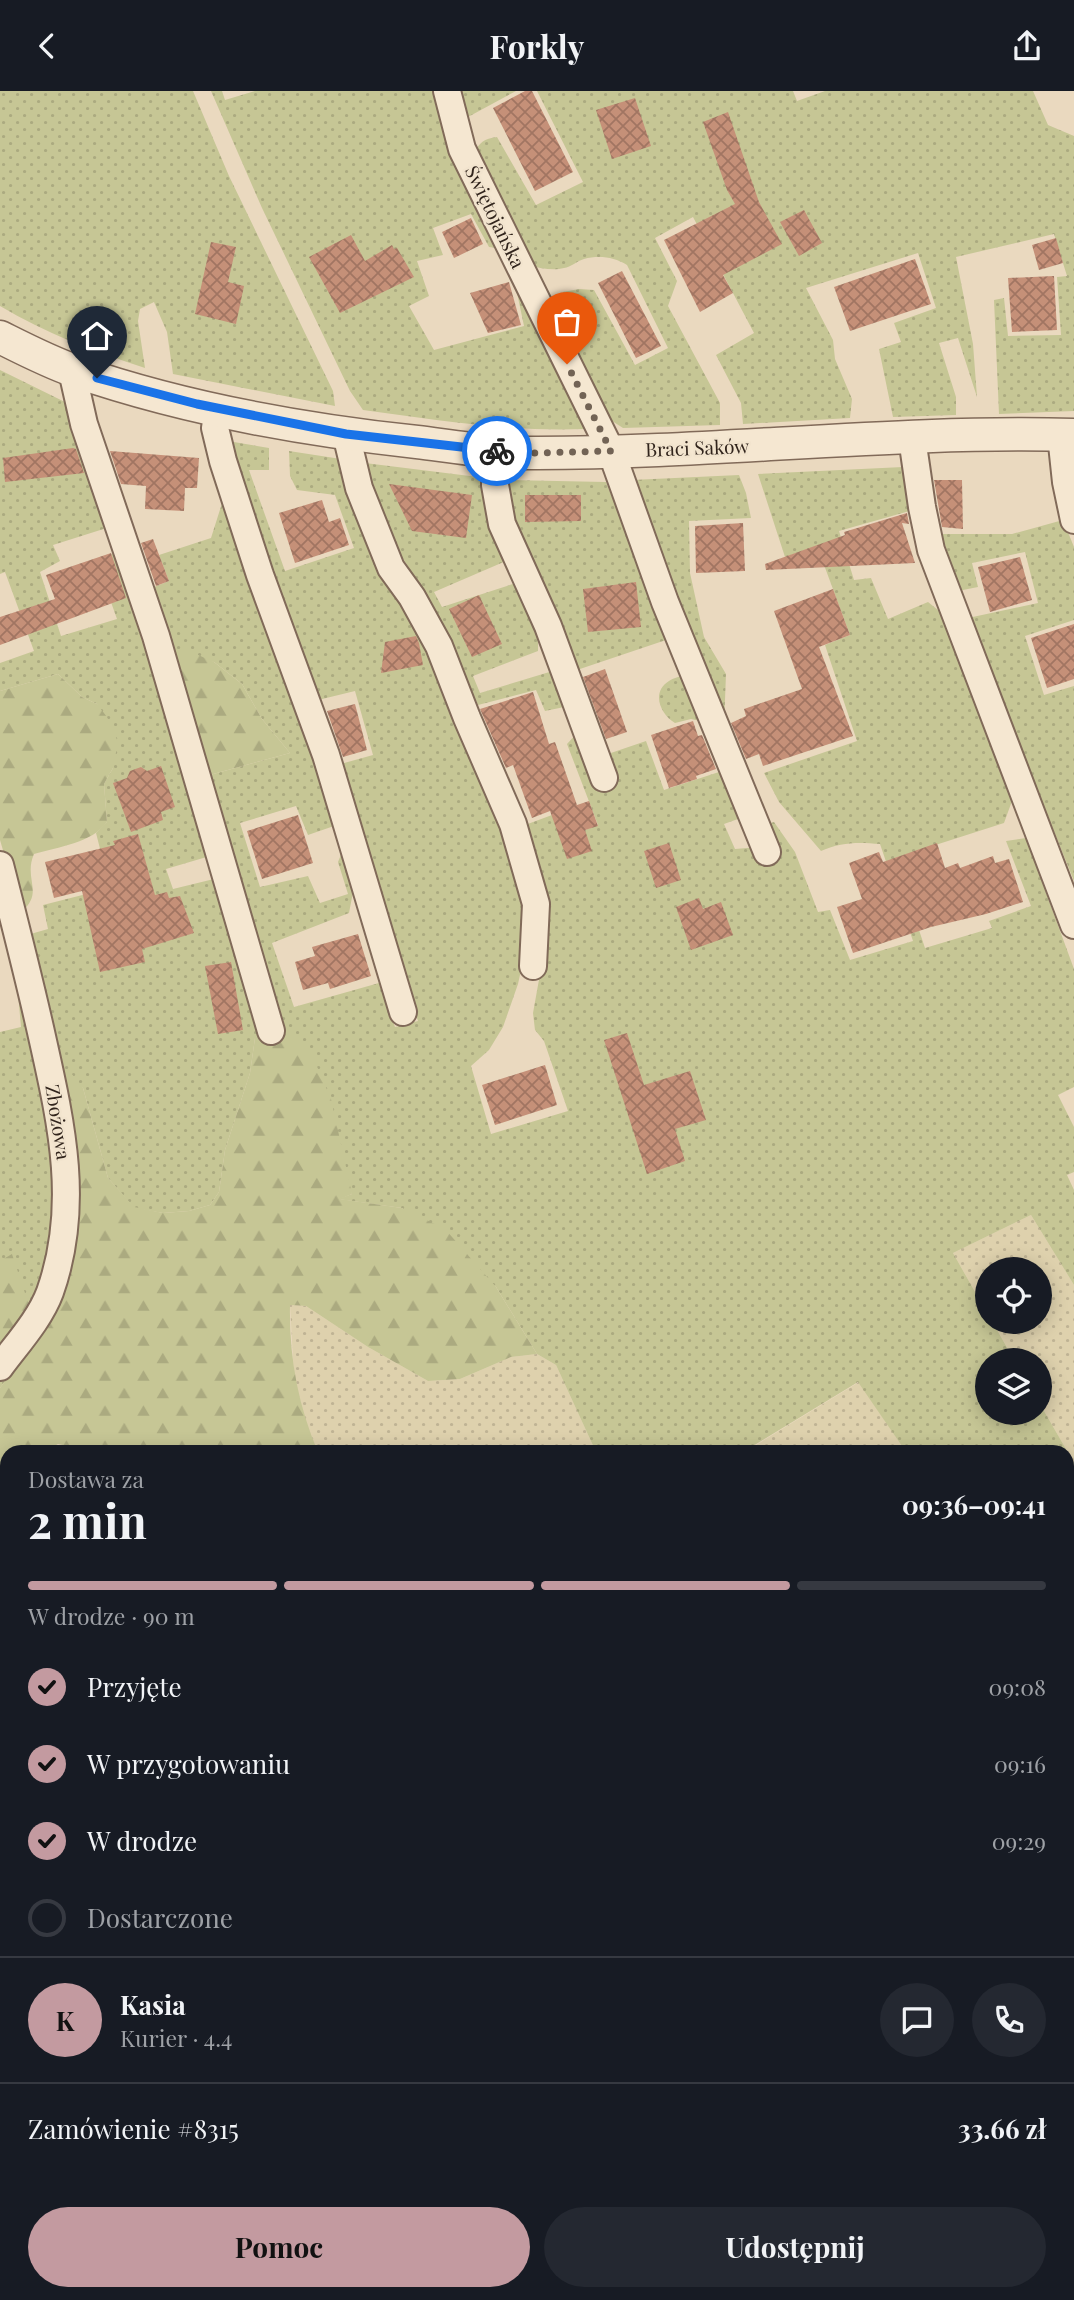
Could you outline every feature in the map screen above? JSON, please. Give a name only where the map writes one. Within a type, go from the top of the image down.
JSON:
[{"type":"street","name":"Świętojańska","points":[[447,91],[462,149],[611,451],[666,602],[768,852]]},
{"type":"street","name":"Braci Saków","points":[[0,337],[72,370],[145,392],[218,409],[346,434],[496,451],[536,453],[669,450],[912,438],[1068,435]]},
{"type":"street","points":[[72,370],[84,424],[156,636],[271,1031]]},
{"type":"street","points":[[218,409],[215,428],[223,461],[260,575],[326,755],[403,1012]]},
{"type":"street","points":[[346,434],[359,488],[391,568],[439,646],[513,824],[536,904],[533,966]]},
{"type":"street","points":[[1068,435],[1066,482],[1074,520]]},
{"type":"street","points":[[912,438],[922,506],[932,550],[1074,926]]},
{"type":"street","points":[[496,451],[495,485],[502,524],[548,626],[604,778]]},
{"type":"street","name":"Zbożowa","points":[[0,866],[30,980],[54,1092],[66,1167],[66,1219],[61,1256],[49,1295],[0,1367]]},
{"type":"shaded area","points":[[1031,1215],[1074,1285],[1074,1445],[1064,1445],[1052,1425],[1052,1348],[1007,1348],[999,1334],[1052,1334],[1052,1257],[975,1257],[975,1292],[953,1253]]},
{"type":"shaded area","points":[[290,1305],[306,1306],[368,1347],[428,1381],[460,1379],[511,1357],[537,1354],[556,1365],[593,1445],[315,1445],[307,1427],[294,1377]]},
{"type":"shaded area","points":[[859,1382],[901,1445],[756,1445]]},
{"type":"green space","points":[[0,91],[193,91],[229,176],[333,391],[335,406],[173,374],[167,332],[154,302],[140,309],[138,321],[145,368],[71,341],[0,306]]},
{"type":"green space","points":[[211,91],[222,91],[225,100],[255,91],[434,91],[453,161],[497,248],[489,247],[471,214],[433,228],[443,255],[417,261],[429,296],[409,306],[434,350],[524,326],[512,269],[586,419],[584,429],[501,427],[363,410],[350,391],[262,208]]},
{"type":"green space","points":[[459,91],[516,91],[468,117]]},
{"type":"green space","points":[[537,91],[793,91],[797,101],[825,91],[1033,91],[1048,125],[1074,136],[1074,411],[999,414],[994,300],[1004,298],[1008,336],[1061,335],[1057,277],[1067,276],[1054,234],[956,257],[973,344],[977,397],[958,338],[939,343],[956,397],[956,415],[893,417],[879,349],[901,342],[894,323],[936,308],[918,253],[806,288],[833,340],[835,359],[852,399],[850,418],[743,424],[741,403],[716,355],[754,333],[693,217],[655,238],[677,281],[668,306],[720,403],[720,425],[623,428],[609,419],[559,322],[559,304],[563,292],[594,290],[635,365],[668,348],[627,265],[601,257],[584,259],[560,269],[530,266],[474,154],[482,142],[497,137],[536,205],[583,182]]},
{"type":"green space","points":[[0,370],[71,405],[113,526],[53,545],[60,561],[40,572],[61,636],[117,619],[96,560],[119,552],[210,856],[166,869],[173,889],[218,878],[206,776],[290,753],[262,719],[242,684],[214,662],[172,658],[149,589],[169,581],[159,555],[211,538],[224,497],[338,817],[334,826],[308,835],[296,806],[240,823],[260,887],[308,876],[320,903],[348,894],[338,862],[342,852],[354,887],[349,913],[272,943],[294,1007],[379,983],[395,1027],[418,1021],[337,765],[373,755],[355,691],[314,701],[228,441],[269,448],[269,470],[249,470],[285,571],[354,548],[335,495],[297,490],[290,476],[289,451],[341,459],[416,625],[504,837],[525,911],[525,952],[518,984],[503,1027],[489,1050],[471,1066],[491,1134],[568,1111],[544,1041],[535,1030],[533,1013],[547,935],[525,825],[552,815],[585,830],[598,825],[567,744],[578,732],[605,755],[646,741],[664,790],[719,772],[700,721],[691,719],[675,723],[662,709],[660,691],[672,679],[685,674],[749,815],[724,824],[735,849],[759,847],[767,824],[774,822],[795,852],[818,912],[830,910],[850,960],[913,941],[880,844],[850,843],[821,851],[779,802],[764,773],[857,741],[825,645],[850,635],[817,546],[785,557],[758,474],[903,467],[913,510],[839,531],[854,580],[871,578],[888,619],[928,602],[948,618],[985,706],[1012,801],[1004,823],[895,858],[925,948],[992,928],[989,921],[1031,906],[1006,841],[1026,838],[1074,969],[1074,1087],[1058,1095],[1074,1127],[1074,1172],[1067,1175],[1074,1190],[1074,1285],[1031,1215],[953,1253],[975,1292],[975,1334],[999,1334],[1007,1348],[975,1348],[975,1425],[1052,1425],[1064,1445],[901,1445],[858,1382],[754,1445],[593,1445],[556,1365],[537,1354],[496,1287],[402,1208],[338,1199],[352,1194],[255,1038],[250,1073],[225,1150],[219,1192],[210,1205],[189,1211],[163,1213],[134,1208],[108,1178],[83,1088],[63,1075],[75,1136],[78,1168],[77,1232],[71,1264],[61,1294],[47,1322],[0,1388],[0,1032],[21,1027],[17,982],[27,935],[48,929],[43,905],[110,888],[96,833],[107,822],[104,784],[113,768],[97,704],[82,697],[58,674],[0,691],[0,663],[34,651],[5,572],[0,574]]},
{"type":"green space","points":[[365,463],[486,478],[486,516],[506,561],[434,592],[442,607],[516,583],[538,629],[538,651],[473,676],[480,693],[556,670],[569,706],[545,711],[536,690],[478,705],[438,615],[378,518]]},
{"type":"green space","points":[[739,475],[751,518],[689,521],[690,573],[704,637],[726,674],[724,727],[632,480]]},
{"type":"green space","points":[[506,480],[606,482],[669,639],[574,671],[510,524]]},
{"type":"green space","points":[[1063,520],[1074,547],[1074,620],[1025,636],[1044,695],[1074,686],[1074,881],[968,618],[1038,603],[1025,552],[972,563],[978,587],[958,591],[935,534],[1012,534]]},
{"type":"green space","points":[[189,651],[214,662],[242,684],[262,719],[290,753],[206,776],[172,658]]},
{"type":"green space","points":[[58,674],[82,697],[97,704],[107,717],[118,742],[113,768],[104,784],[107,822],[84,840],[34,854],[31,863],[32,898],[21,912],[0,840],[0,691]]},
{"type":"green space","points":[[285,1030],[312,1055],[331,1099],[352,1194],[340,1199],[402,1208],[445,1229],[496,1287],[537,1354],[511,1357],[460,1379],[428,1381],[368,1347],[306,1306],[290,1305],[296,1380],[315,1445],[0,1445],[0,1388],[48,1321],[62,1289],[76,1242],[79,1179],[72,1111],[63,1075],[71,1073],[83,1088],[108,1178],[134,1207],[163,1213],[189,1211],[210,1205],[219,1192],[225,1150],[250,1073],[255,1038]]},
{"type":"green space","points":[[12,1254],[30,1308],[0,1346],[0,1261]]},
{"type":"building","points":[[525,91],[532,91],[573,172],[535,191],[493,108]]},
{"type":"building","points":[[635,98],[651,146],[612,159],[596,110]]},
{"type":"building","points":[[728,112],[759,202],[782,244],[723,275],[733,293],[700,312],[664,240],[735,204],[727,190],[703,122]]},
{"type":"building","points":[[804,210],[822,243],[799,256],[780,222]]},
{"type":"building","points":[[471,218],[483,244],[454,258],[442,232]]},
{"type":"building","points":[[351,235],[365,261],[392,245],[394,249],[397,248],[414,277],[340,313],[309,257]]},
{"type":"building","points":[[1056,238],[1063,263],[1039,270],[1032,245]]},
{"type":"building","points":[[211,242],[236,247],[228,282],[244,286],[236,324],[195,314]]},
{"type":"building","points":[[915,259],[931,304],[850,331],[834,287]]},
{"type":"building","points":[[622,271],[661,346],[636,358],[598,283]]},
{"type":"building","points":[[1054,276],[1057,330],[1012,332],[1008,278]]},
{"type":"building","points":[[509,282],[521,325],[488,333],[470,293]]},
{"type":"building","points":[[76,449],[84,473],[5,482],[3,458]]},
{"type":"building","points":[[110,451],[199,458],[197,488],[185,488],[184,511],[145,509],[146,486],[121,484]]},
{"type":"building","points":[[934,480],[962,480],[963,529],[942,527]]},
{"type":"building","points":[[389,484],[472,495],[466,538],[412,531]]},
{"type":"building","points":[[525,495],[581,495],[581,521],[525,522]]},
{"type":"building","points":[[322,500],[329,522],[340,518],[349,545],[295,563],[279,513]]},
{"type":"building","points":[[907,513],[909,524],[902,523],[915,563],[766,570],[765,564],[845,535],[844,532]]},
{"type":"building","points":[[743,523],[745,571],[696,573],[695,526]]},
{"type":"building","points":[[153,539],[169,581],[156,586],[141,543]]},
{"type":"building","points":[[111,553],[126,598],[0,645],[0,617],[55,599],[46,575]]},
{"type":"building","points":[[1020,557],[1032,600],[990,612],[978,567]]},
{"type":"building","points":[[636,582],[641,627],[588,632],[583,589]]},
{"type":"building","points":[[833,589],[850,635],[819,647],[853,736],[763,766],[759,754],[746,759],[731,723],[746,716],[744,709],[802,689],[774,611]]},
{"type":"building","points":[[479,595],[502,644],[472,657],[449,609]]},
{"type":"building","points":[[1074,624],[1074,679],[1047,688],[1031,638]]},
{"type":"building","points":[[416,636],[423,665],[381,673],[385,642]]},
{"type":"building","points":[[605,669],[627,732],[606,739],[583,677]]},
{"type":"building","points":[[533,692],[549,744],[555,742],[577,805],[589,801],[598,826],[585,830],[592,851],[567,859],[550,811],[532,818],[513,765],[506,768],[480,709]]},
{"type":"building","points":[[355,704],[367,750],[343,757],[327,711]]},
{"type":"building","points":[[693,721],[716,769],[696,776],[697,779],[669,788],[651,735]]},
{"type":"building","points":[[161,766],[175,807],[161,812],[163,820],[131,832],[113,783],[127,778],[130,771],[141,767],[147,771]]},
{"type":"building","points":[[298,815],[313,863],[262,879],[247,831]]},
{"type":"building","points":[[138,834],[155,895],[167,892],[169,898],[180,896],[194,933],[142,949],[145,962],[100,972],[82,891],[54,898],[45,862],[115,845],[113,841]]},
{"type":"building","points":[[669,843],[681,880],[656,888],[644,851]]},
{"type":"building","points":[[937,843],[945,868],[958,863],[960,868],[993,856],[995,863],[1009,859],[1023,902],[931,927],[853,953],[837,907],[862,899],[849,863],[879,852],[883,862]]},
{"type":"building","points":[[699,898],[703,909],[721,902],[733,935],[691,950],[676,907]]},
{"type":"building","points":[[358,934],[371,976],[330,989],[328,983],[303,990],[295,962],[315,956],[312,947]]},
{"type":"building","points":[[231,962],[243,1030],[218,1034],[205,966]]},
{"type":"building","points":[[627,1033],[644,1085],[690,1071],[706,1120],[675,1129],[685,1161],[647,1174],[604,1040]]},
{"type":"building","points":[[545,1065],[557,1105],[495,1125],[482,1085]]},
{"type":"way so far","points":[[497,451],[611,451],[567,364]]},
{"type":"route","points":[[97,378],[197,404],[346,434],[497,451]]}]
